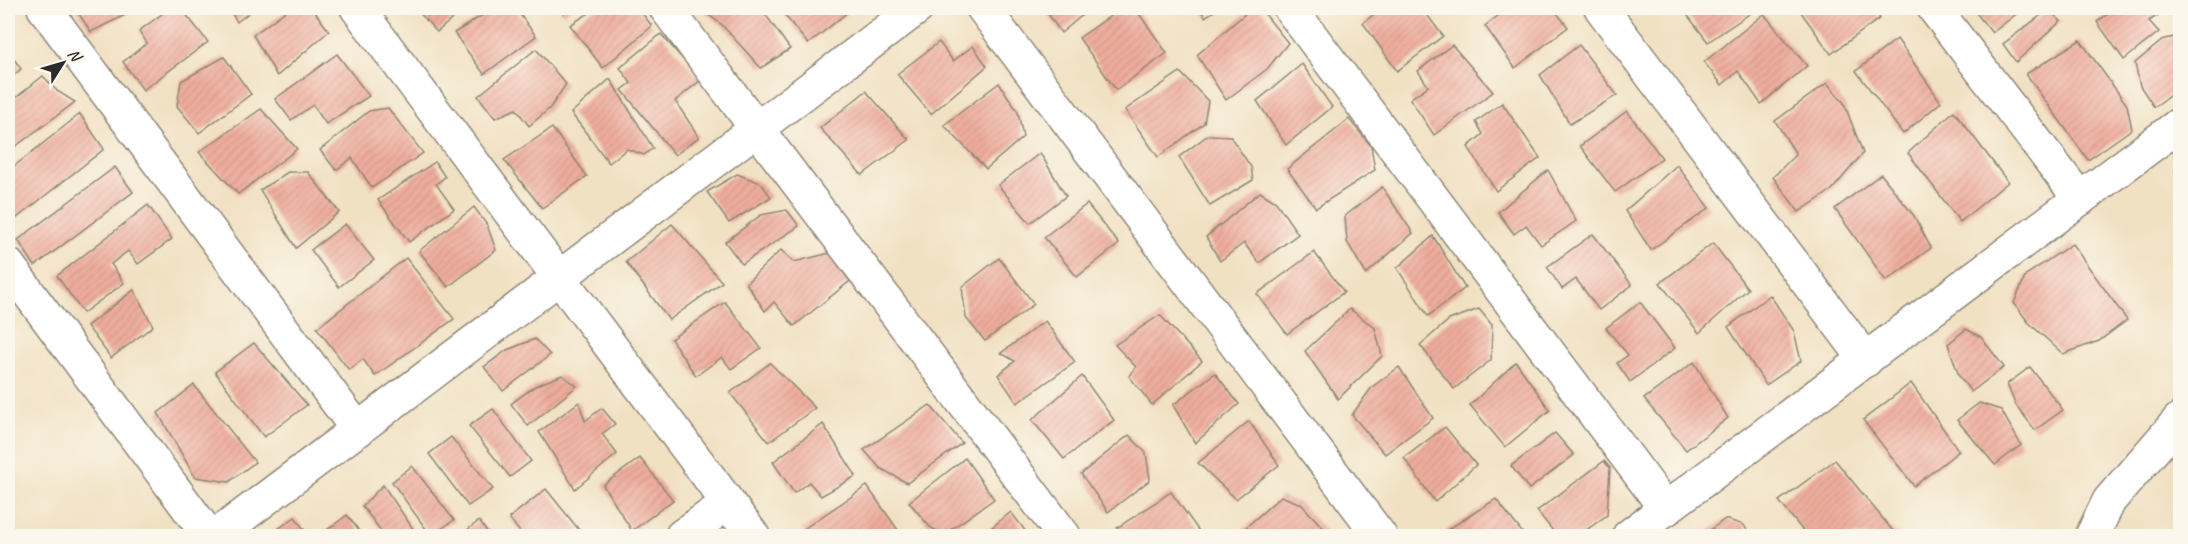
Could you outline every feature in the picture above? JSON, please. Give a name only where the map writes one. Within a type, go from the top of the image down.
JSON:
[{"type":"street","points":[[44,8],[358,430]]},
{"type":"street","points":[[357,8],[753,537]]},
{"type":"street","points":[[666,8],[1064,537]]},
{"type":"street","points":[[216,537],[917,8]]},
{"type":"street","points":[[983,8],[1380,537]]},
{"type":"street","points":[[1290,8],[1666,509]]},
{"type":"street","points":[[1601,8],[1866,360]]},
{"type":"street","points":[[1934,8],[2080,200]]},
{"type":"street","points":[[1629,537],[2181,124]]},
{"type":"street","points":[[8,265],[209,537]]},
{"type":"street","points":[[2092,537],[2109,501],[2181,419]]},
{"type":"street","points":[[682,537],[728,503]]},
{"type":"building","points":[[75,8],[139,8],[91,32]]},
{"type":"building","points":[[170,8],[181,8],[208,42],[143,90],[123,62],[147,43],[139,31]]},
{"type":"building","points":[[228,8],[255,8],[237,22]]},
{"type":"building","points":[[290,8],[312,8],[329,31],[277,76],[253,35]]},
{"type":"building","points":[[415,8],[465,8],[437,32]]},
{"type":"building","points":[[494,8],[515,8],[536,36],[484,74],[454,33]]},
{"type":"building","points":[[560,8],[572,8],[563,14]]},
{"type":"building","points":[[597,8],[638,8],[652,26],[603,68],[570,25]]},
{"type":"building","points":[[711,8],[761,8],[790,49],[761,68],[722,25],[705,12]]},
{"type":"building","points":[[791,8],[853,8],[808,44],[783,13]]},
{"type":"building","points":[[1044,8],[1091,8],[1061,33]]},
{"type":"building","points":[[1122,8],[1135,8],[1167,53],[1116,90],[1079,38]]},
{"type":"building","points":[[1199,8],[1219,8],[1205,17]]},
{"type":"building","points":[[1252,8],[1260,8],[1288,43],[1267,69],[1226,100],[1197,55]]},
{"type":"building","points":[[1382,8],[1422,8],[1443,36],[1397,71],[1363,23]]},
{"type":"building","points":[[1508,8],[1553,8],[1568,27],[1515,68],[1485,26]]},
{"type":"building","points":[[1682,8],[1758,8],[1708,42]]},
{"type":"building","points":[[1798,8],[1872,8],[1880,18],[1831,54]]},
{"type":"building","points":[[2024,8],[1992,33],[1973,9]]},
{"type":"building","points":[[2116,8],[2169,8],[2149,21],[2159,32],[2124,60],[2097,22]]},
{"type":"building","points":[[2048,10],[2061,21],[2016,62],[2003,44]]},
{"type":"building","points":[[1764,14],[1807,66],[1761,104],[1738,71],[1722,85],[1704,62]]},
{"type":"building","points":[[661,34],[701,80],[675,101],[699,137],[675,155],[622,90],[631,83],[620,68]]},
{"type":"building","points":[[2180,36],[2180,88],[2154,107],[2140,86],[2135,63],[2164,39]]},
{"type":"building","points":[[1897,39],[1941,102],[1903,134],[1856,71]]},
{"type":"building","points":[[2080,40],[2127,105],[2132,129],[2088,160],[2026,74]]},
{"type":"building","points":[[939,42],[953,61],[973,46],[987,66],[931,114],[897,74]]},
{"type":"building","points":[[1452,45],[1493,92],[1434,135],[1410,99],[1428,86],[1418,71]]},
{"type":"building","points":[[1579,45],[1617,95],[1570,124],[1540,75]]},
{"type":"building","points":[[536,49],[566,84],[550,108],[529,126],[516,109],[495,118],[478,96]]},
{"type":"building","points":[[8,50],[21,69],[8,80]]},
{"type":"building","points":[[337,54],[369,96],[326,124],[313,105],[291,120],[275,99]]},
{"type":"building","points":[[224,57],[251,94],[199,133],[177,106],[181,81]]},
{"type":"building","points":[[1302,64],[1332,107],[1286,145],[1257,101]]},
{"type":"building","points":[[1180,72],[1208,101],[1204,123],[1158,157],[1125,110]]},
{"type":"building","points":[[43,76],[57,91],[75,102],[8,152],[8,104]]},
{"type":"building","points":[[610,79],[653,148],[644,155],[627,149],[609,163],[571,113]]},
{"type":"building","points":[[999,83],[1018,112],[1023,137],[986,169],[944,125]]},
{"type":"building","points":[[1827,83],[1844,103],[1863,153],[1832,190],[1799,212],[1773,177],[1796,154],[1775,121]]},
{"type":"building","points":[[866,91],[909,140],[862,175],[820,128]]},
{"type":"building","points":[[1502,103],[1540,158],[1496,191],[1468,147],[1483,134],[1476,122]]},
{"type":"building","points":[[388,108],[423,153],[372,188],[352,158],[336,170],[320,150],[369,111]]},
{"type":"building","points":[[261,109],[297,149],[238,194],[199,152]]},
{"type":"building","points":[[1627,111],[1662,158],[1615,192],[1580,146]]},
{"type":"building","points":[[1954,111],[2008,182],[1960,222],[1908,153]]},
{"type":"building","points":[[80,114],[104,149],[8,225],[8,171]]},
{"type":"building","points":[[1349,119],[1371,146],[1375,170],[1316,208],[1287,169]]},
{"type":"building","points":[[552,128],[587,176],[542,208],[504,160]]},
{"type":"building","points":[[1208,135],[1230,136],[1251,167],[1253,180],[1210,206],[1179,157]]},
{"type":"building","points":[[1040,153],[1066,196],[1030,223],[998,185]]},
{"type":"building","points":[[435,162],[445,177],[436,184],[454,209],[409,242],[378,200]]},
{"type":"building","points":[[1677,165],[1709,208],[1651,250],[1625,211]]},
{"type":"building","points":[[115,167],[133,192],[35,266],[18,240]]},
{"type":"building","points":[[2180,167],[2180,180],[2175,171]]},
{"type":"building","points":[[1548,170],[1576,221],[1541,245],[1526,225],[1514,234],[1498,212]]},
{"type":"building","points":[[288,172],[308,172],[339,212],[296,248],[260,190]]},
{"type":"building","points":[[737,174],[761,183],[771,197],[729,223],[707,192]]},
{"type":"building","points":[[1881,174],[1914,216],[1931,248],[1886,281],[1835,209]]},
{"type":"building","points":[[1382,187],[1413,233],[1366,274],[1347,242],[1345,216]]},
{"type":"building","points":[[1260,192],[1276,202],[1298,234],[1259,263],[1244,243],[1220,261],[1206,237]]},
{"type":"building","points":[[1087,204],[1119,244],[1077,277],[1044,237]]},
{"type":"building","points":[[148,205],[172,239],[138,264],[128,251],[111,264],[124,283],[83,313],[57,276]]},
{"type":"building","points":[[474,207],[487,225],[496,250],[448,287],[419,251]]},
{"type":"building","points":[[787,210],[799,226],[742,264],[725,242],[761,215]]},
{"type":"building","points":[[345,224],[374,260],[339,287],[311,250]]},
{"type":"building","points":[[672,224],[722,282],[669,320],[626,262]]},
{"type":"building","points":[[1593,234],[1632,285],[1599,310],[1576,279],[1562,289],[1547,267]]},
{"type":"building","points":[[1433,236],[1465,288],[1428,316],[1397,268]]},
{"type":"building","points":[[1713,243],[1748,289],[1699,333],[1660,283]]},
{"type":"building","points":[[2072,244],[2127,320],[2099,341],[2063,354],[2028,322],[2014,303],[2026,275]]},
{"type":"building","points":[[781,250],[794,262],[830,253],[850,281],[794,326],[774,302],[765,311],[746,283]]},
{"type":"building","points":[[1314,252],[1344,292],[1287,334],[1257,294]]},
{"type":"building","points":[[406,258],[454,319],[375,376],[363,359],[349,370],[317,328]]},
{"type":"building","points":[[999,258],[1034,304],[985,341],[966,318],[962,287]]},
{"type":"building","points":[[134,290],[153,326],[111,358],[87,326]]},
{"type":"building","points":[[1770,295],[1794,331],[1801,361],[1766,385],[1728,327]]},
{"type":"building","points":[[725,302],[761,348],[731,369],[722,357],[696,376],[671,339]]},
{"type":"building","points":[[1640,302],[1675,348],[1630,382],[1617,363],[1628,355],[1606,328]]},
{"type":"building","points":[[1350,309],[1375,328],[1382,356],[1338,399],[1305,351]]},
{"type":"building","points":[[1479,309],[1492,325],[1491,360],[1454,389],[1420,345],[1449,320]]},
{"type":"building","points":[[1160,315],[1202,361],[1152,405],[1129,376],[1136,367],[1115,345]]},
{"type":"building","points":[[1045,321],[1075,362],[1017,403],[998,375],[1015,361],[1001,353]]},
{"type":"building","points":[[1966,329],[1981,337],[2004,367],[1971,392],[1959,376],[1948,344]]},
{"type":"building","points":[[535,339],[550,355],[503,391],[484,367],[507,350]]},
{"type":"building","points":[[254,343],[307,405],[264,437],[215,372]]},
{"type":"building","points":[[1516,362],[1550,410],[1505,447],[1470,405]]},
{"type":"building","points":[[1694,362],[1728,418],[1686,450],[1644,399]]},
{"type":"building","points":[[770,363],[815,408],[769,442],[730,393]]},
{"type":"building","points":[[1399,367],[1433,418],[1385,454],[1352,415],[1372,387]]},
{"type":"building","points":[[2030,367],[2063,410],[2035,430],[2015,404],[2007,384]]},
{"type":"building","points":[[1215,373],[1239,404],[1195,443],[1173,405]]},
{"type":"building","points":[[562,375],[577,386],[528,426],[511,404],[535,386]]},
{"type":"building","points":[[1082,376],[1114,420],[1064,459],[1032,420]]},
{"type":"building","points":[[1911,383],[1959,451],[1914,486],[1863,420]]},
{"type":"building","points":[[194,385],[255,462],[229,482],[195,477],[158,413]]},
{"type":"building","points":[[579,402],[585,421],[602,408],[615,424],[602,434],[617,454],[575,489],[539,432]]},
{"type":"building","points":[[1979,403],[2001,410],[2021,445],[1995,465],[1957,420]]},
{"type":"building","points":[[930,405],[962,443],[907,483],[880,468],[864,450]]},
{"type":"building","points":[[493,409],[531,461],[510,477],[469,426]]},
{"type":"building","points":[[1249,421],[1279,465],[1236,499],[1198,463]]},
{"type":"building","points":[[823,424],[856,476],[821,496],[809,482],[794,493],[773,462]]},
{"type":"building","points":[[1445,427],[1476,465],[1435,502],[1404,458]]},
{"type":"building","points":[[1555,433],[1574,455],[1529,489],[1511,466]]},
{"type":"building","points":[[1129,435],[1146,453],[1150,480],[1108,512],[1081,474]]},
{"type":"building","points":[[451,437],[493,489],[468,506],[429,454]]},
{"type":"building","points":[[640,458],[673,500],[632,531],[603,485]]},
{"type":"building","points":[[965,458],[994,499],[943,535],[930,527],[909,502]]},
{"type":"building","points":[[1835,460],[1897,536],[1807,536],[1779,501]]},
{"type":"building","points":[[1604,461],[1610,468],[1607,515],[1578,536],[1557,536],[1537,511]]},
{"type":"building","points":[[412,466],[454,520],[431,536],[392,482]]},
{"type":"building","points":[[383,485],[418,536],[385,536],[362,506]]},
{"type":"building","points":[[867,486],[898,530],[892,536],[831,536],[830,534],[808,536],[802,530]]},
{"type":"building","points":[[546,489],[584,536],[523,536],[509,518]]},
{"type":"building","points":[[1171,492],[1201,534],[1198,536],[1123,536],[1117,528]]},
{"type":"building","points":[[1281,496],[1301,504],[1326,531],[1319,536],[1247,536],[1243,530]]},
{"type":"building","points":[[1496,499],[1525,536],[1447,536],[1447,530]]},
{"type":"building","points":[[1011,512],[1029,536],[981,536]]},
{"type":"building","points":[[347,515],[363,536],[331,536],[327,530]]},
{"type":"building","points":[[295,517],[309,536],[268,536]]},
{"type":"building","points":[[1725,519],[1744,525],[1750,536],[1702,536]]},
{"type":"building","points":[[479,521],[490,536],[459,536]]}]
